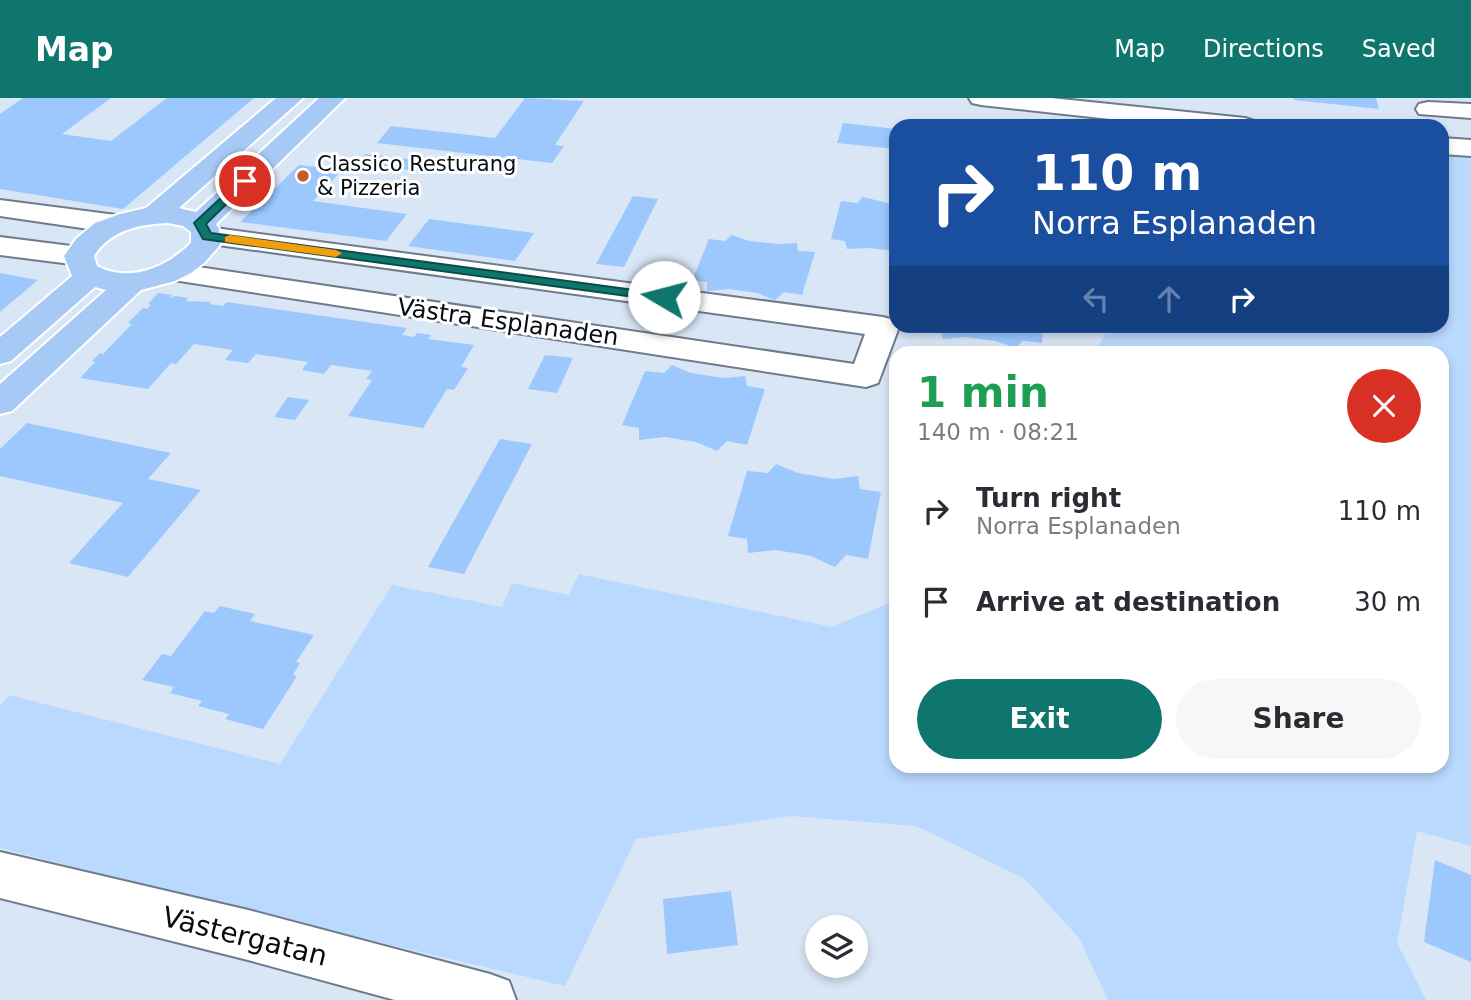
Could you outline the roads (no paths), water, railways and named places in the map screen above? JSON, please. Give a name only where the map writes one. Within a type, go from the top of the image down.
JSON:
[{"type":"main road","points":[[155,215],[290,98]]},
{"type":"main road","points":[[203,230],[333,98]]},
{"type":"main road","points":[[0,354],[85,266],[93,237],[116,224],[155,215],[181,216],[203,230],[205,245],[198,255],[171,272],[132,282],[108,282],[85,266]]},
{"type":"main road","points":[[0,403],[132,282]]},
{"type":"street","points":[[981,98],[1179,119]]},
{"type":"street","points":[[1449,125],[1471,111]]},
{"type":"street","points":[[0,208],[116,224]]},
{"type":"street","name":"Västra Esplanaden","points":[[171,272],[866,376],[883,327],[203,230]]},
{"type":"street","points":[[0,246],[85,266]]},
{"type":"street","name":"Västergatan","points":[[0,875],[248,935],[490,1000]]},
{"type":"place","name":"Classico Resturang & Pizzeria","points":[[303,176]]}]
